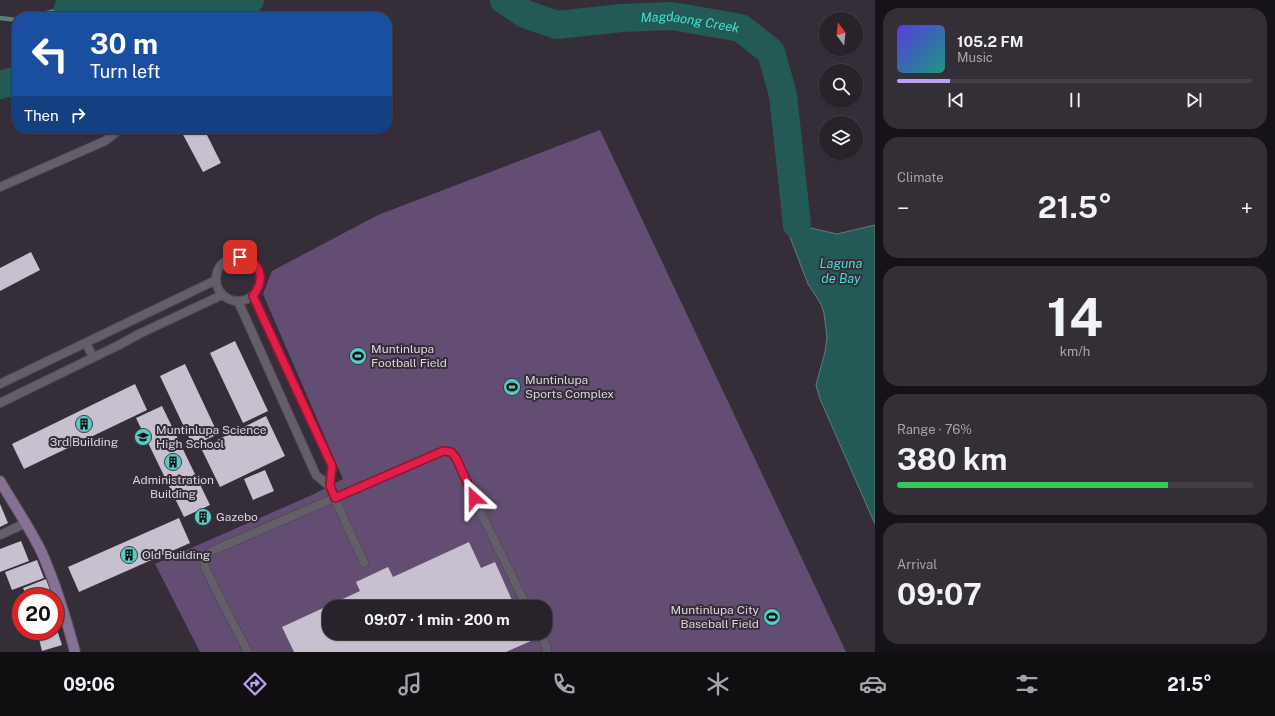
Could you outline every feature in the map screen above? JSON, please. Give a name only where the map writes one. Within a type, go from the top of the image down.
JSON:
[{"type":"street","points":[[0,481],[26,523],[53,579],[75,652]]},
{"type":"lane","points":[[0,187],[105,141],[114,134]]},
{"type":"lane","points":[[240,257],[247,258],[253,263],[258,268],[260,276],[258,290],[253,296],[243,301],[232,300],[222,295],[216,280],[217,272],[220,266],[226,260],[240,257]]},
{"type":"lane","points":[[0,384],[216,280]]},
{"type":"lane","points":[[0,402],[222,295]]},
{"type":"lane","points":[[253,296],[332,466],[330,486],[364,563]]},
{"type":"lane","points":[[238,301],[316,475],[330,486]]},
{"type":"lane","points":[[136,319],[139,334]]},
{"type":"lane","points":[[86,343],[93,357]]},
{"type":"lane","points":[[248,652],[232,624],[205,567],[204,558],[212,551],[443,451],[451,452],[456,458],[524,600]]},
{"type":"lane","points":[[0,535],[26,523]]},
{"type":"lane","points":[[543,640],[547,652]]},
{"type":"shaded area","name":"Muntinlupa Sports Complex","points":[[600,130],[846,652],[200,652],[155,564],[312,495],[343,479],[263,294],[272,271],[378,215]]},
{"type":"water","name":"Laguna de Bay","points":[[797,225],[837,234],[875,225],[875,524],[820,399],[816,385],[825,352],[827,338],[824,313],[821,304],[808,284],[790,237],[791,228]]},
{"type":"building","points":[[183,134],[206,134],[221,163],[203,172]]},
{"type":"building","points":[[31,252],[40,270],[0,291],[0,268]]},
{"type":"building","points":[[235,341],[268,411],[243,423],[210,353]]},
{"type":"building","points":[[185,364],[218,434],[193,446],[160,376]]},
{"type":"building","name":"3rd Building","points":[[135,384],[147,410],[24,469],[12,444]]},
{"type":"building","name":"Administration Building","points":[[162,406],[210,505],[184,517],[136,418]]},
{"type":"building","points":[[266,416],[285,456],[220,487],[201,448]]},
{"type":"building","points":[[265,470],[274,491],[253,500],[244,479]]},
{"type":"building","points":[[0,504],[8,523],[0,527]]},
{"type":"building","name":"Gazebo","points":[[201,510],[208,511],[211,518],[206,524],[198,523],[195,516]]},
{"type":"building","name":"Old Building","points":[[179,518],[190,543],[79,592],[68,567]]},
{"type":"building","points":[[21,541],[29,561],[0,572],[0,549]]},
{"type":"building","points":[[469,542],[481,568],[495,562],[512,600],[340,600],[360,591],[356,582],[388,567],[393,577]]},
{"type":"building","points":[[37,560],[44,578],[17,588],[12,588],[12,590],[5,572]]},
{"type":"building","points":[[46,579],[49,588],[23,588]]},
{"type":"building","points":[[322,609],[322,640],[531,641],[506,652],[294,652],[282,627]]},
{"type":"building","points":[[39,640],[60,640],[62,645],[42,651]]},
{"type":"waterway","name":"Magdaong Creek","points":[[68,12],[68,8],[108,0]]},
{"type":"waterway","name":"Magdaong Creek","points":[[109,0],[163,10],[207,9],[247,2],[250,0]]},
{"type":"waterway","name":"Magdaong Creek","points":[[504,0],[525,14],[557,25],[621,18],[672,16],[741,28],[771,52],[783,95],[797,225]]},
{"type":"waterway","name":"Magdaong Creek","points":[[51,12],[68,8]]},
{"type":"waterway","name":"Magdaong Creek","points":[[0,18],[12,19]]},
{"type":"waterway","points":[[0,85],[12,81]]},
{"type":"place","name":"Muntinlupa Football Field","points":[[358,356]]},
{"type":"place","name":"Muntinlupa Sports Complex","points":[[512,387]]},
{"type":"place","name":"3rd Building","points":[[84,424]]},
{"type":"place","name":"Muntinlupa Science High School","points":[[143,437]]},
{"type":"place","name":"Administration Building","points":[[173,462]]},
{"type":"place","name":"Gazebo","points":[[203,517]]},
{"type":"place","name":"Old Building","points":[[129,555]]},
{"type":"place","name":"Muntinlupa City Baseball Field","points":[[772,617]]},
{"type":"route","points":[[240,257],[247,258],[258,268],[260,283],[258,290],[253,296],[332,466],[330,486],[335,498],[443,451],[451,452],[456,458],[474,498]]}]
